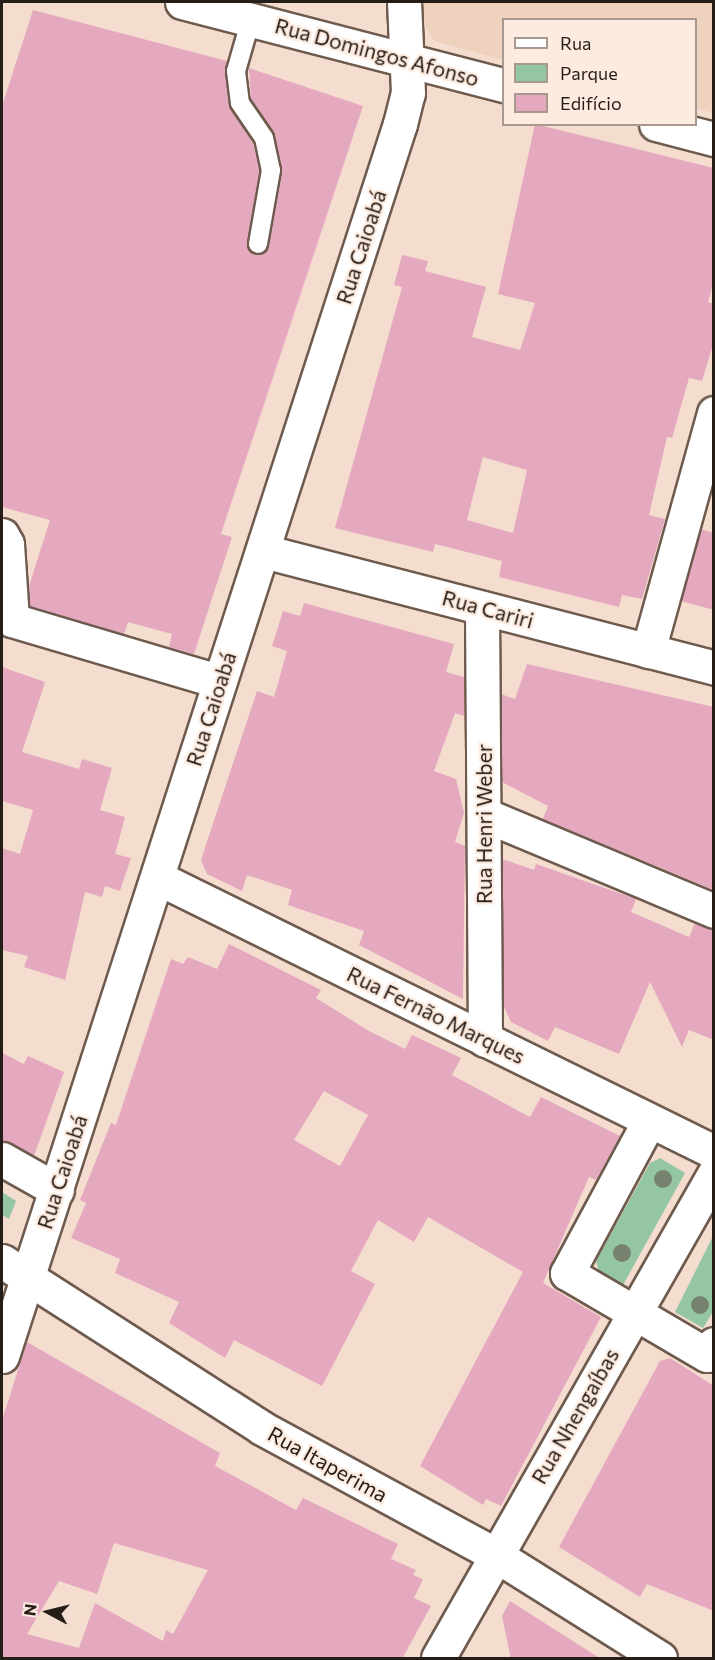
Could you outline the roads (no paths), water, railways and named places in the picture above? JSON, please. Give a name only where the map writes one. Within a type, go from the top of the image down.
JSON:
[{"type":"street","name":"Rua Domingos Afonso","points":[[182,2],[502,84]]},
{"type":"street","name":"Rua Caioabá","points":[[2,1356],[15,1269],[57,1190],[158,878],[218,681],[263,551],[400,124],[408,93],[404,2]]},
{"type":"street","points":[[664,126],[714,139]]},
{"type":"street","points":[[648,651],[714,413]]},
{"type":"street","points":[[2,535],[7,544],[12,620],[218,681]]},
{"type":"street","name":"Rua Cariri","points":[[263,551],[714,668]]},
{"type":"street","name":"Rua Henri Weber","points":[[482,608],[485,1040]]},
{"type":"street","points":[[485,815],[714,911]]},
{"type":"street","name":"Rua Fernão Marques","points":[[158,878],[714,1152]]},
{"type":"street","points":[[649,1120],[567,1273],[707,1355],[714,1344]]},
{"type":"street","points":[[2,1159],[57,1190]]},
{"type":"street","name":"Rua Nhengaíbas","points":[[438,1659],[494,1554],[714,1174]]},
{"type":"street","name":"Rua Itaperima","points":[[15,1269],[262,1428],[494,1554],[660,1659]]},
{"type":"lane","points":[[251,19],[236,71],[240,103],[264,138],[271,170],[258,244]]}]
